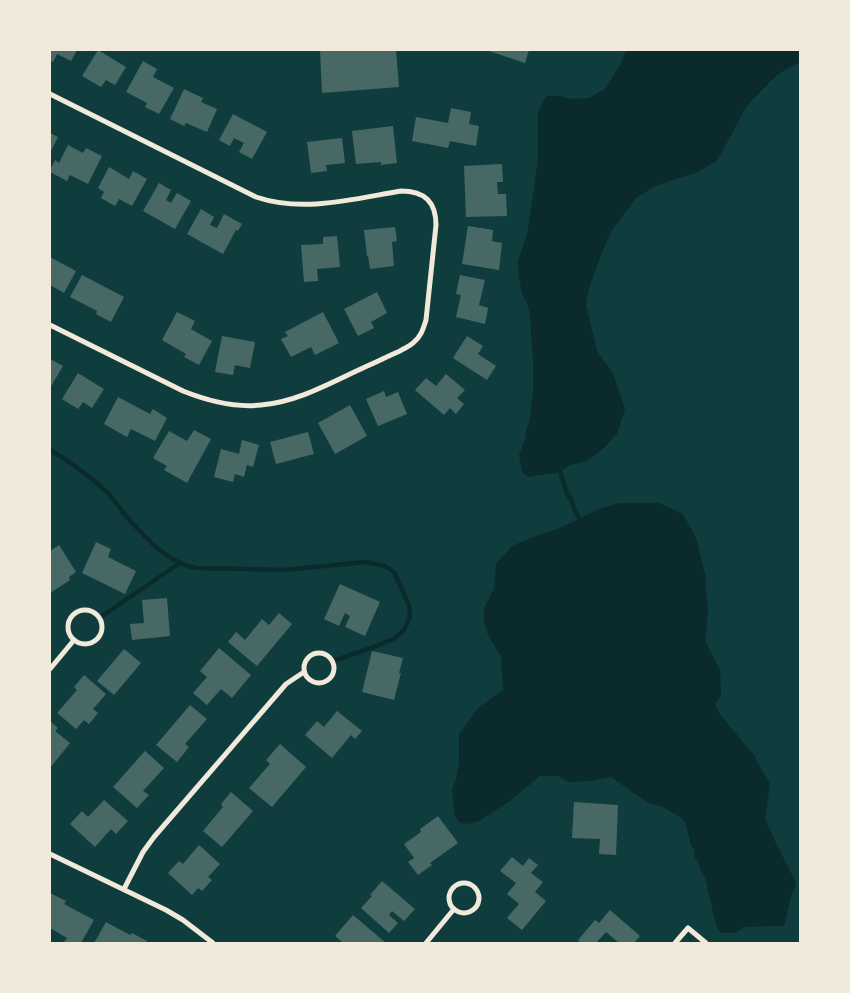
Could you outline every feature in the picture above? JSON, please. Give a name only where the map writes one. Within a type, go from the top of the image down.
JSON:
[{"type":"street","points":[[50,94],[263,199],[305,205],[410,191],[422,195],[434,207],[436,214],[428,303],[422,333],[412,344],[379,361],[291,400],[260,405],[229,405],[202,399],[50,325]]},
{"type":"street","points":[[80,611],[93,612],[101,620],[102,626],[101,633],[97,639],[86,644],[74,640],[69,632],[71,619],[80,611]]},
{"type":"street","points":[[50,669],[74,640]]},
{"type":"street","points":[[316,653],[324,653],[330,656],[335,667],[333,676],[322,684],[314,683],[307,678],[304,672],[305,662],[316,653]]},
{"type":"street","points":[[124,889],[143,852],[154,837],[286,684],[304,672]]},
{"type":"street","points":[[50,854],[166,910],[183,920],[213,943]]},
{"type":"street","points":[[464,883],[475,888],[479,896],[479,903],[474,910],[464,914],[454,910],[450,904],[449,897],[455,886],[464,883]]},
{"type":"street","points":[[426,943],[454,910]]},
{"type":"street","points":[[676,943],[688,928],[706,943]]},
{"type":"water","points":[[626,50],[800,50],[800,62],[778,74],[750,102],[716,161],[698,172],[655,186],[636,198],[612,230],[589,288],[586,304],[597,351],[613,373],[625,409],[617,434],[601,451],[584,462],[570,465],[560,472],[528,477],[522,472],[519,455],[529,422],[533,393],[533,360],[530,314],[519,279],[518,261],[527,234],[538,159],[538,112],[547,96],[573,99],[589,98],[605,89],[620,65]]},
{"type":"water","points":[[619,503],[659,503],[683,514],[696,538],[705,574],[708,611],[705,641],[720,670],[721,695],[715,705],[722,717],[755,756],[770,783],[765,819],[796,883],[784,926],[744,927],[736,932],[721,933],[717,929],[705,878],[695,858],[694,849],[691,846],[683,819],[663,807],[647,802],[611,777],[569,782],[558,776],[540,776],[510,801],[479,821],[467,824],[460,823],[455,816],[452,789],[459,761],[459,734],[479,707],[503,690],[501,657],[487,633],[484,620],[484,608],[494,589],[496,564],[512,546],[560,528],[599,509]]},
{"type":"building","points":[[50,50],[77,50],[71,61],[57,54],[53,62],[50,61]]},
{"type":"building","points":[[98,50],[126,67],[115,85],[106,80],[101,87],[82,76]]},
{"type":"building","points":[[320,50],[396,50],[399,87],[322,93]]},
{"type":"building","points":[[486,50],[529,50],[525,63]]},
{"type":"building","points":[[143,61],[157,69],[153,77],[174,88],[159,114],[145,107],[147,103],[126,92]]},
{"type":"building","points":[[184,89],[203,98],[201,102],[217,109],[207,132],[186,123],[184,126],[170,119]]},
{"type":"building","points":[[451,108],[471,112],[469,124],[479,126],[476,146],[450,141],[448,148],[412,141],[416,117],[448,123]]},
{"type":"building","points":[[233,114],[267,132],[252,159],[239,152],[244,143],[234,138],[230,146],[219,140]]},
{"type":"building","points":[[393,126],[397,163],[381,165],[381,162],[356,164],[352,131]]},
{"type":"building","points":[[50,133],[58,137],[50,153]]},
{"type":"building","points":[[342,138],[345,163],[326,165],[327,171],[311,173],[307,142]]},
{"type":"building","points":[[68,145],[83,153],[86,148],[102,156],[88,184],[70,175],[67,181],[50,172],[55,160],[59,163]]},
{"type":"building","points":[[502,164],[503,182],[497,182],[498,194],[506,194],[507,216],[466,217],[464,166]]},
{"type":"building","points":[[109,167],[129,179],[133,171],[147,179],[132,206],[119,199],[115,206],[101,198],[104,192],[98,188]]},
{"type":"building","points":[[159,183],[171,190],[166,200],[171,203],[177,193],[191,201],[175,229],[143,211]]},
{"type":"building","points":[[201,209],[214,217],[210,225],[217,228],[224,214],[242,224],[238,231],[236,230],[223,254],[187,234]]},
{"type":"building","points":[[468,226],[493,230],[492,241],[502,243],[499,270],[462,264]]},
{"type":"building","points":[[395,227],[397,241],[392,242],[394,266],[370,269],[364,230]]},
{"type":"building","points":[[337,236],[340,267],[317,269],[318,281],[304,282],[301,245],[323,244],[323,237]]},
{"type":"building","points":[[50,257],[76,271],[64,293],[50,285]]},
{"type":"building","points":[[82,275],[124,297],[111,322],[96,314],[97,311],[70,297]]},
{"type":"building","points":[[460,275],[485,280],[479,305],[488,308],[485,324],[456,317],[461,295],[456,294]]},
{"type":"building","points":[[377,292],[387,313],[371,322],[374,328],[358,336],[344,309]]},
{"type":"building","points":[[177,312],[195,321],[191,329],[212,341],[199,365],[184,357],[186,354],[162,340]]},
{"type":"building","points":[[323,312],[339,343],[315,355],[311,347],[291,357],[281,339],[288,336],[285,332]]},
{"type":"building","points":[[222,336],[255,342],[250,368],[235,365],[233,375],[215,372]]},
{"type":"building","points":[[467,336],[483,346],[478,354],[496,366],[487,380],[453,358]]},
{"type":"building","points":[[50,359],[63,366],[50,388]]},
{"type":"building","points":[[78,373],[104,389],[92,408],[83,402],[78,409],[62,399]]},
{"type":"building","points":[[446,374],[465,390],[457,398],[464,404],[456,414],[450,408],[444,415],[415,390],[426,378],[436,386]]},
{"type":"building","points":[[384,391],[386,397],[398,392],[407,414],[378,426],[366,399]]},
{"type":"building","points":[[118,397],[150,414],[153,409],[167,418],[155,441],[131,429],[127,437],[104,424]]},
{"type":"building","points":[[350,405],[367,436],[335,454],[318,423]]},
{"type":"building","points":[[194,430],[211,439],[187,483],[164,470],[167,466],[153,458],[169,431],[187,441]]},
{"type":"building","points":[[308,432],[314,454],[276,464],[270,442]]},
{"type":"building","points":[[242,440],[259,445],[253,467],[247,465],[244,477],[235,474],[233,482],[214,477],[221,449],[239,454]]},
{"type":"building","points":[[96,542],[111,549],[108,557],[136,571],[125,594],[82,573]]},
{"type":"building","points":[[59,545],[76,572],[69,577],[70,580],[50,593],[50,551]]},
{"type":"building","points":[[340,584],[380,602],[365,636],[345,627],[350,616],[345,613],[339,626],[324,619]]},
{"type":"building","points":[[167,598],[170,636],[132,640],[130,624],[144,623],[142,600]]},
{"type":"building","points":[[279,613],[292,624],[257,666],[228,642],[236,632],[245,640],[262,619],[269,625]]},
{"type":"building","points":[[219,648],[251,675],[232,698],[221,689],[207,705],[193,693],[207,677],[200,671]]},
{"type":"building","points":[[124,649],[141,663],[114,695],[97,681]]},
{"type":"building","points":[[372,651],[403,658],[394,700],[362,692]]},
{"type":"building","points":[[84,675],[106,694],[93,709],[98,713],[89,724],[84,720],[76,729],[57,713],[77,690],[74,687]]},
{"type":"building","points":[[190,705],[207,719],[185,744],[189,747],[177,762],[156,745]]},
{"type":"building","points":[[337,711],[362,731],[355,739],[351,735],[332,758],[305,735],[317,721],[324,727]]},
{"type":"building","points":[[50,721],[58,728],[55,731],[70,743],[50,768]]},
{"type":"building","points":[[280,744],[306,767],[272,807],[249,788],[270,764],[266,760]]},
{"type":"building","points":[[145,751],[164,768],[143,791],[149,795],[137,808],[113,787]]},
{"type":"building","points":[[231,792],[253,811],[222,847],[203,831],[223,807],[221,804]]},
{"type":"building","points":[[104,800],[128,821],[116,834],[111,829],[95,847],[70,824],[82,811],[88,817]]},
{"type":"building","points":[[574,802],[618,805],[616,855],[599,854],[600,839],[572,838]]},
{"type":"building","points":[[438,816],[458,843],[430,863],[432,865],[418,875],[408,862],[414,858],[404,844],[421,832],[420,829]]},
{"type":"building","points":[[199,845],[220,864],[208,877],[212,880],[202,891],[198,888],[192,895],[168,873],[179,861],[183,864]]},
{"type":"building","points":[[512,857],[523,866],[529,858],[538,865],[531,873],[543,882],[535,892],[546,901],[522,930],[507,918],[519,904],[507,894],[516,883],[500,871]]},
{"type":"building","points":[[382,881],[415,909],[404,921],[392,911],[389,915],[398,923],[389,933],[361,908]]},
{"type":"building","points":[[50,893],[66,901],[64,904],[94,920],[81,943],[64,942],[67,938],[50,928]]},
{"type":"building","points":[[610,910],[640,936],[634,943],[619,943],[606,932],[596,943],[581,943],[578,940],[595,920],[599,923]]},
{"type":"building","points":[[353,915],[386,943],[343,943],[335,936]]},
{"type":"building","points":[[106,922],[130,935],[132,933],[147,941],[146,943],[94,943]]},
{"type":"waterway","points":[[50,450],[88,476],[109,494],[133,524],[157,548],[185,565],[196,568],[284,570],[366,562],[385,566],[394,572],[409,605],[410,617],[404,630],[395,638],[333,661]]},
{"type":"waterway","points":[[557,470],[560,472],[580,524]]},
{"type":"waterway","points":[[99,618],[180,563]]}]
